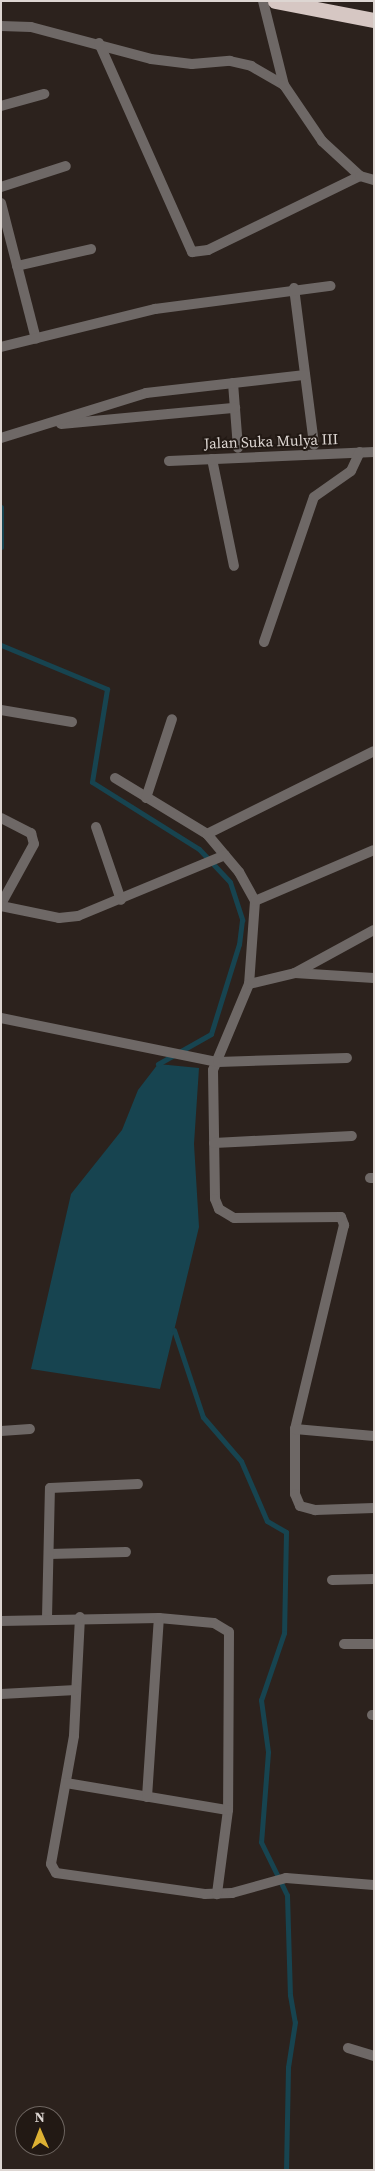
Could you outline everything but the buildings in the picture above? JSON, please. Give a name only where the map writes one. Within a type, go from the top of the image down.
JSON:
[{"type":"highway","points":[[275,1],[374,20]]},
{"type":"street","points":[[263,1],[284,85],[322,140],[360,176],[374,180]]},
{"type":"street","points":[[1,26],[31,27],[99,43],[151,59],[192,64],[230,61],[251,66],[284,85]]},
{"type":"street","points":[[99,43],[192,252],[208,250],[360,176]]},
{"type":"street","points":[[1,106],[44,94]]},
{"type":"street","points":[[1,187],[66,166]]},
{"type":"street","points":[[1,203],[36,339]]},
{"type":"street","points":[[17,266],[91,249]]},
{"type":"street","points":[[1,347],[155,310],[294,288],[330,286]]},
{"type":"street","points":[[294,288],[314,445]]},
{"type":"street","points":[[1,438],[146,393],[305,375]]},
{"type":"street","points":[[233,383],[238,448]]},
{"type":"street","points":[[41,425],[235,408]]},
{"type":"street","points":[[264,642],[314,497],[351,471],[360,452]]},
{"type":"street","name":"Jalan Suka Mulya III","points":[[169,461],[374,452]]},
{"type":"street","points":[[212,458],[234,566]]},
{"type":"street","points":[[1,710],[72,722]]},
{"type":"street","points":[[146,798],[172,718]]},
{"type":"street","points":[[207,834],[374,751]]},
{"type":"street","points":[[115,778],[207,834],[219,858],[254,901],[249,984],[218,1062],[213,1070],[215,1199],[224,1214],[335,1214],[344,1225],[295,1429],[295,1494],[300,1506],[374,1508]]},
{"type":"street","points":[[1,818],[31,833],[34,844],[1,905],[60,918],[121,900],[219,858]]},
{"type":"street","points":[[96,827],[121,900]]},
{"type":"street","points":[[254,901],[374,850]]},
{"type":"street","points":[[249,984],[295,973],[374,930]]},
{"type":"street","points":[[295,973],[374,978]]},
{"type":"street","points":[[1,1018],[218,1062],[347,1058]]},
{"type":"street","points":[[214,1142],[352,1136]]},
{"type":"street","points":[[1,1431],[30,1429]]},
{"type":"street","points":[[295,1429],[374,1436]]},
{"type":"street","points":[[47,1618],[52,1486],[138,1484]]},
{"type":"street","points":[[49,1554],[126,1552]]},
{"type":"street","points":[[332,1580],[374,1579]]},
{"type":"street","points":[[80,1616],[76,1690],[66,1783],[51,1864],[56,1873],[217,1894],[286,1878],[374,1886]]},
{"type":"street","points":[[1,1621],[80,1616],[159,1618],[214,1623],[229,1632],[228,1810],[217,1894]]},
{"type":"street","points":[[147,1797],[159,1618]]},
{"type":"street","points":[[344,1644],[374,1644]]},
{"type":"street","points":[[1,1694],[76,1690]]},
{"type":"street","points":[[66,1783],[228,1810]]},
{"type":"street","points":[[348,2048],[374,2056]]},
{"type":"water","points":[[158,1064],[199,1068],[194,1144],[199,1227],[160,1389],[31,1369],[71,1194],[122,1130],[138,1090]]},
{"type":"waterway","points":[[1,507],[1,547]]},
{"type":"waterway","points":[[1,645],[107,689],[92,782],[199,849],[230,882],[242,920],[239,944],[211,1034],[158,1064]]},
{"type":"waterway","points":[[174,1330],[203,1417],[241,1461],[267,1521],[286,1532],[284,1633],[261,1700],[268,1752],[261,1842],[287,1895],[290,1995],[295,2022],[288,2067],[286,2170]]}]
